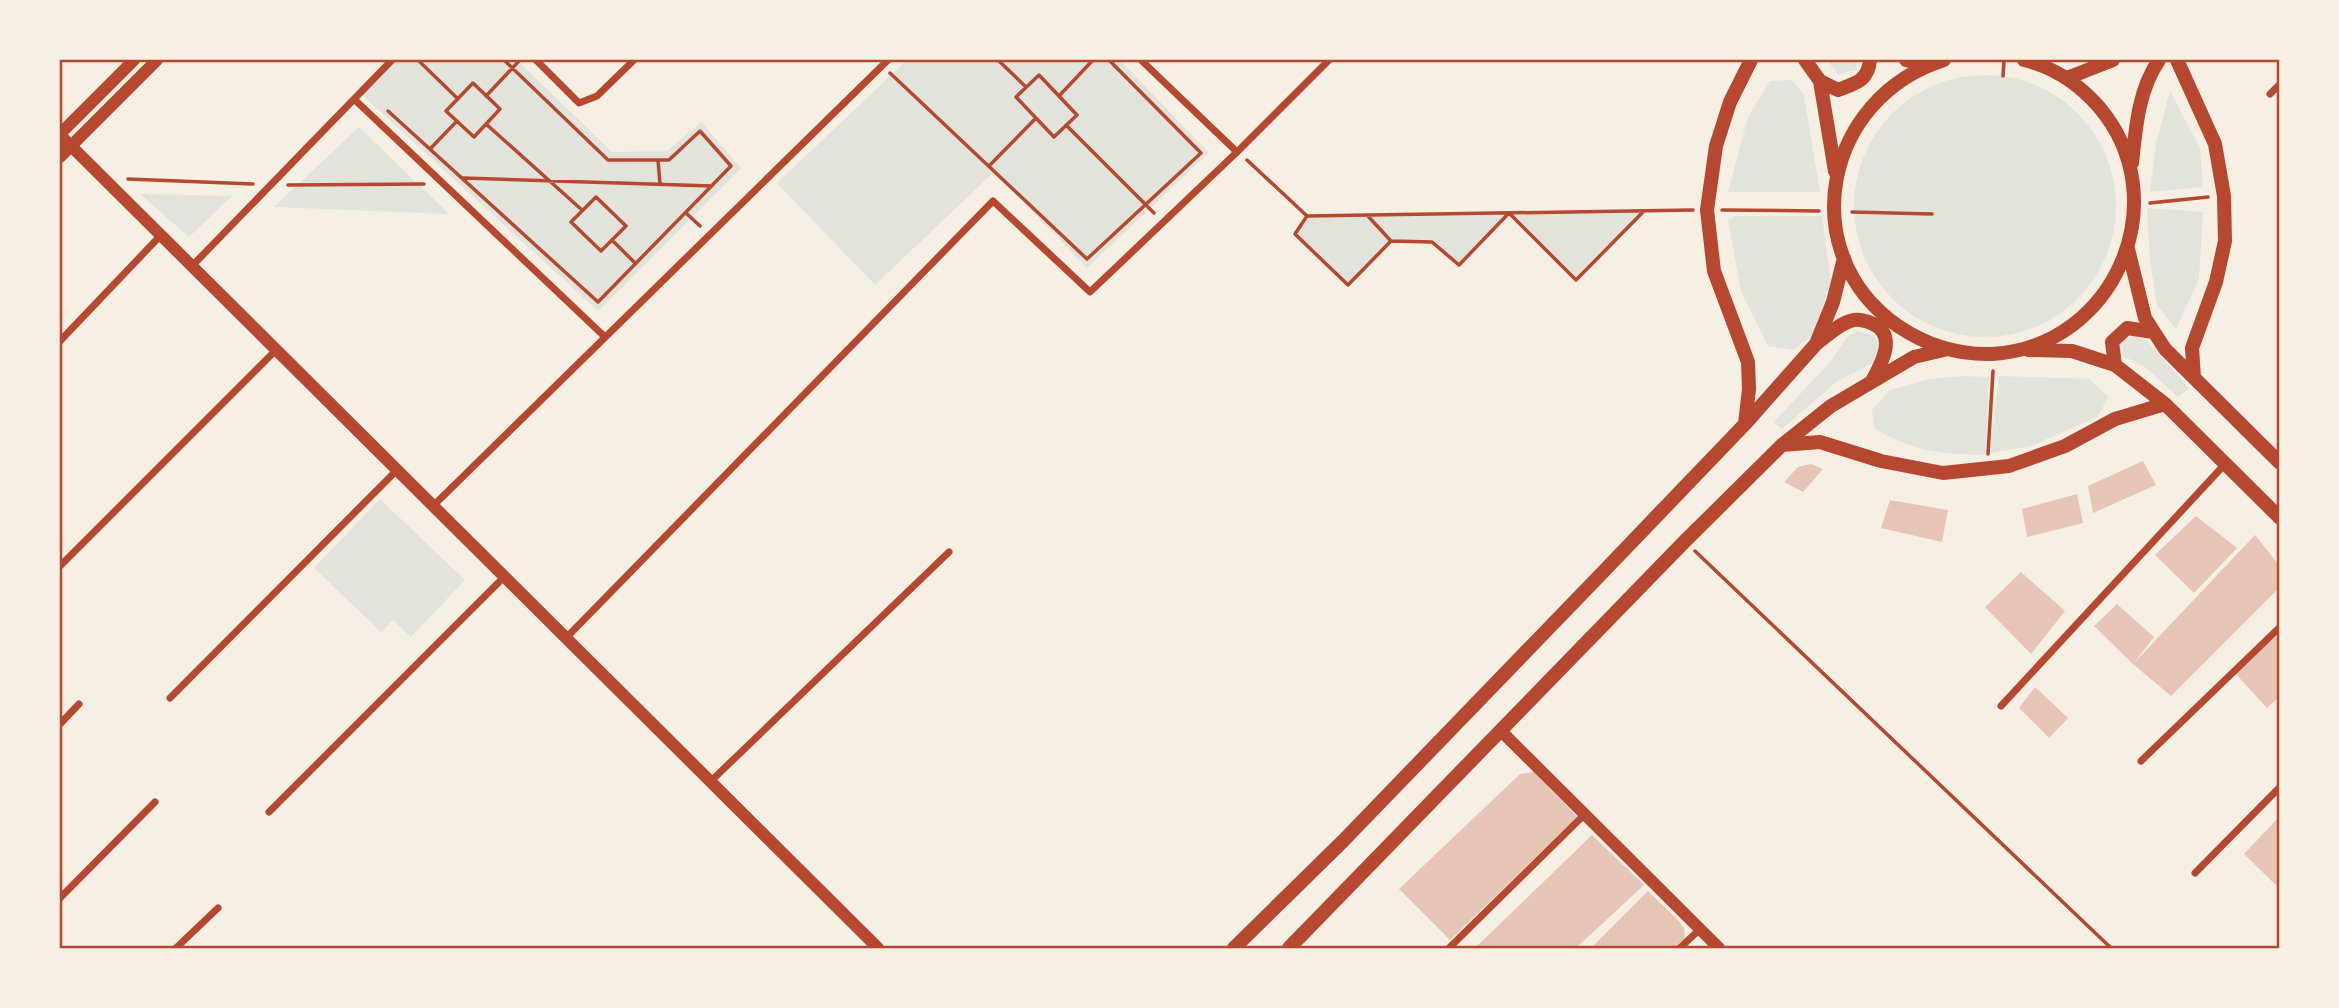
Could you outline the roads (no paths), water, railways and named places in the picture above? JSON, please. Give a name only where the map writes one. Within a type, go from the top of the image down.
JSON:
[{"type":"main road","points":[[1745,424],[1749,389],[1748,362],[1714,271],[1707,210],[1716,146],[1730,102],[1751,60]]},
{"type":"main road","points":[[1805,60],[1820,81],[1836,177],[1834,211],[1837,235],[1844,258],[1861,290],[1885,317],[1914,337],[1948,349],[1994,354],[2019,349],[2055,336],[2087,313],[2111,284],[2128,248],[2133,227],[2135,204],[2132,172],[2123,144],[2109,118],[2090,96],[2067,78],[2037,63],[2024,60]]},
{"type":"main road","points":[[1820,81],[1838,90],[1858,82],[1869,71],[1870,60]]},
{"type":"main road","points":[[1906,60],[1926,65]]},
{"type":"main road","points":[[1836,177],[1847,142],[1867,110],[1894,84],[1926,65],[1944,60]]},
{"type":"main road","points":[[2067,78],[2113,60]]},
{"type":"main road","points":[[2132,172],[2141,101],[2148,77],[2160,60]]},
{"type":"main road","points":[[2177,60],[2214,144],[2224,196],[2225,241],[2216,282],[2192,348],[2194,378]]},
{"type":"main road","points":[[2128,248],[2138,296],[2146,318],[2165,349],[2280,463]]},
{"type":"main road","points":[[1816,344],[1833,302],[1844,258]]},
{"type":"main road","points":[[1234,948],[1343,841],[1745,424],[1816,344],[1854,320],[1875,324],[1884,334],[1886,344],[1885,358],[1872,382]]},
{"type":"main road","points":[[2115,365],[2112,342],[2127,328],[2154,332]]},
{"type":"main road","points":[[1289,948],[1782,445],[1831,406],[1914,357],[1948,349]]},
{"type":"main road","points":[[2019,349],[2071,351],[2115,365],[2165,404],[2280,518]]},
{"type":"main road","points":[[1782,445],[1821,442],[1881,461],[1943,473],[1987,469],[2009,466],[2065,446],[2115,419],[2165,404]]},
{"type":"street","points":[[134,60],[60,134],[878,948]]},
{"type":"street","points":[[60,157],[157,60]]},
{"type":"street","points":[[192,267],[392,60]]},
{"type":"street","points":[[536,60],[579,103],[597,96],[634,60]]},
{"type":"street","points":[[433,506],[888,60]]},
{"type":"street","points":[[1141,60],[1237,152]]},
{"type":"street","points":[[566,638],[993,201],[1090,292],[1329,60]]},
{"type":"street","points":[[2270,94],[2280,85]]},
{"type":"street","points":[[354,99],[605,337]]},
{"type":"street","points":[[60,341],[160,235]]},
{"type":"street","points":[[60,566],[276,350]]},
{"type":"street","points":[[2001,706],[2226,464]]},
{"type":"street","points":[[170,698],[397,470]]},
{"type":"street","points":[[710,782],[949,552]]},
{"type":"street","points":[[269,812],[504,577]]},
{"type":"street","points":[[2141,761],[2280,627]]},
{"type":"street","points":[[60,724],[79,704]]},
{"type":"street","points":[[1502,731],[1719,948]]},
{"type":"street","points":[[2195,873],[2280,787]]},
{"type":"street","points":[[60,898],[155,802]]},
{"type":"street","points":[[1449,948],[1585,814]]},
{"type":"street","points":[[176,948],[218,908]]},
{"type":"street","points":[[1681,948],[1700,929]]}]
